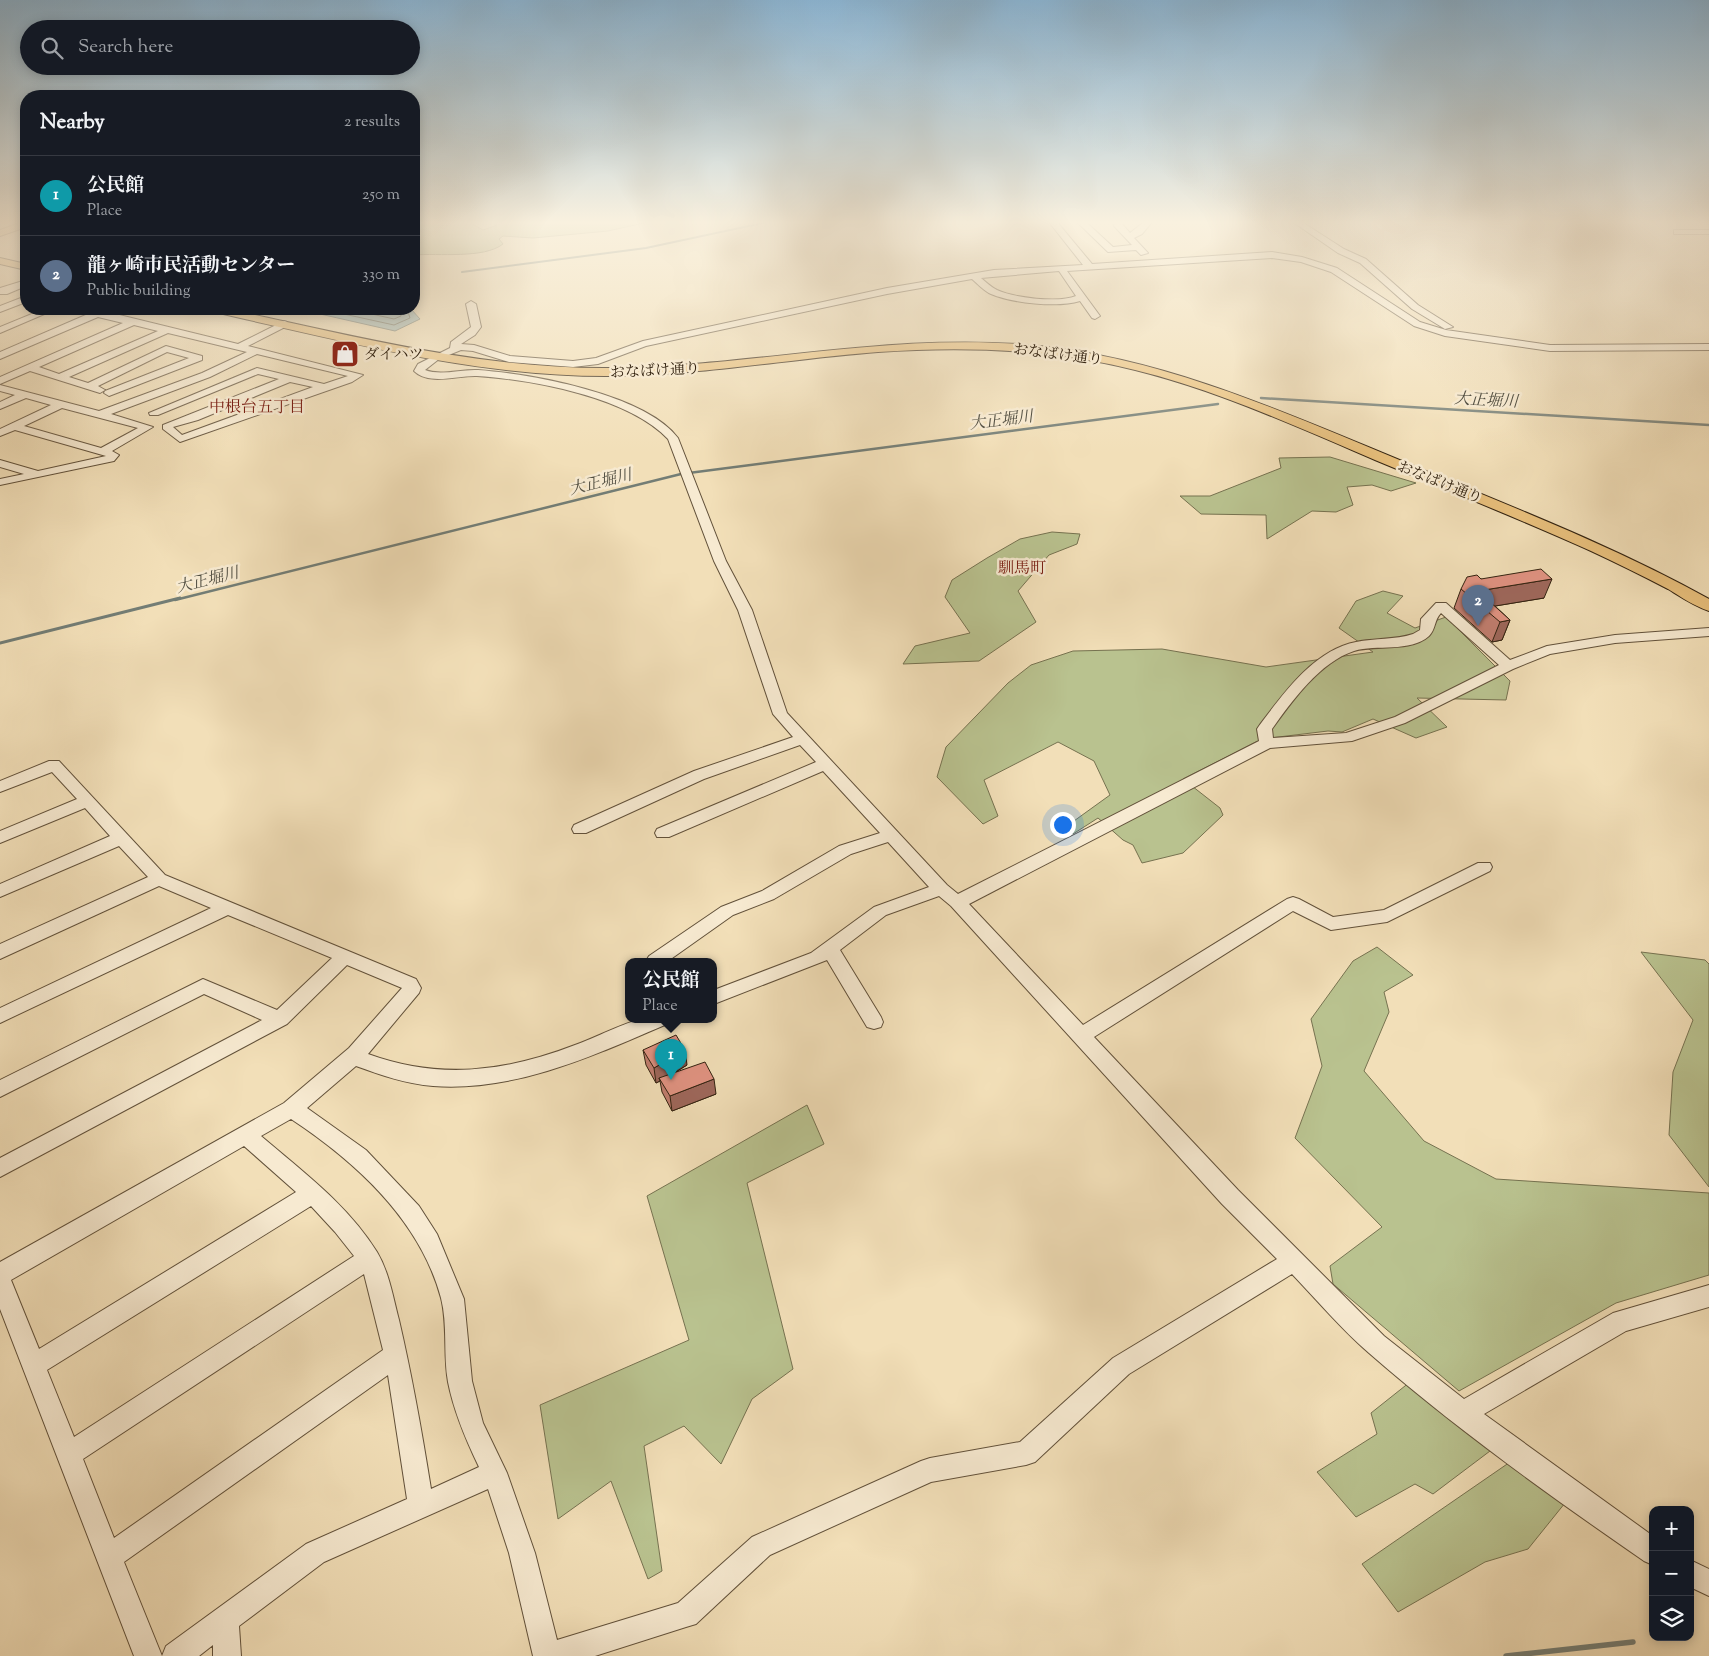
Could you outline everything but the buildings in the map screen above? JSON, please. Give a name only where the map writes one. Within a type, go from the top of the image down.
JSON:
[{"type":"main road","name":"おなばけ通り","points":[[242,315],[436,357],[504,368],[598,372],[713,367],[842,352],[927,346],[1021,348],[1104,359],[1205,386],[1536,520],[1611,553],[1709,606]]},
{"type":"street","points":[[849,299],[643,344],[587,363],[509,359],[474,348],[455,348],[436,357],[422,366],[419,371],[430,374],[476,373],[578,390],[628,408],[655,421],[669,431],[720,560],[745,610],[780,714],[1230,1197],[1376,1344],[1463,1414],[1590,1509],[1652,1551]]},
{"type":"street","points":[[1034,299],[1056,303],[1080,299]]},
{"type":"street","points":[[1084,299],[1095,316]]},
{"type":"street","points":[[1379,299],[1417,324],[1445,333],[1481,339],[1550,348],[1709,347]]},
{"type":"street","points":[[1407,299],[1431,318],[1452,328],[1479,334],[1481,339]]},
{"type":"street","points":[[0,309],[20,301]]},
{"type":"street","points":[[455,348],[454,344],[472,333],[476,327],[471,304]]},
{"type":"street","points":[[0,330],[36,315]]},
{"type":"street","points":[[0,356],[96,315]]},
{"type":"street","points":[[102,315],[358,375],[279,402],[228,423],[180,438],[171,425]]},
{"type":"street","points":[[0,382],[133,322]]},
{"type":"street","points":[[239,347],[284,324]]},
{"type":"street","points":[[60,377],[168,330]]},
{"type":"street","points":[[90,386],[166,349],[199,358],[109,393]]},
{"type":"street","points":[[101,414],[206,375],[256,351]]},
{"type":"street","points":[[30,368],[109,393],[127,403],[175,420],[171,425]]},
{"type":"street","points":[[154,413],[257,370],[324,386]]},
{"type":"street","points":[[0,388],[158,430],[194,418],[290,378]]},
{"type":"street","points":[[0,406],[26,394]]},
{"type":"street","points":[[0,433],[60,404]]},
{"type":"street","points":[[0,482],[35,473],[110,459],[113,455],[13,426]]},
{"type":"street","points":[[102,452],[147,428]]},
{"type":"street","points":[[0,463],[35,473]]},
{"type":"street","points":[[1267,743],[1264,729],[1306,676],[1350,648],[1400,641],[1423,634],[1427,628],[1428,619],[1441,606],[1508,666]]},
{"type":"street","points":[[957,902],[1104,829],[1267,743],[1348,738],[1400,720],[1508,666],[1547,650],[1589,642],[1709,632]]},
{"type":"street","points":[[580,829],[699,775],[802,739]]},
{"type":"street","points":[[663,833],[825,764]]},
{"type":"street","points":[[0,787],[54,765],[159,879],[405,981],[412,988],[354,1057],[328,1081],[291,1109],[0,1274]]},
{"type":"street","points":[[0,837],[87,801]]},
{"type":"street","points":[[659,958],[727,911],[768,895],[845,850],[891,835]]},
{"type":"street","points":[[0,891],[121,838]]},
{"type":"street","points":[[1082,1036],[1183,970],[1293,903],[1331,924],[1387,916],[1484,867]]},
{"type":"street","points":[[0,952],[159,879]]},
{"type":"street","points":[[717,996],[818,958],[880,911],[941,889]]},
{"type":"street","points":[[0,1016],[228,907]]},
{"type":"street","points":[[830,949],[874,1022]]},
{"type":"street","points":[[0,1168],[280,1019],[345,956]]},
{"type":"street","points":[[0,1089],[203,986],[280,1019]]},
{"type":"street","points":[[354,1057],[397,1072],[419,1076],[482,1078],[518,1073],[545,1065],[650,1023]]},
{"type":"street","points":[[291,1109],[327,1132],[359,1156],[411,1213],[429,1241],[452,1299],[460,1381],[472,1426],[495,1473],[522,1553],[547,1656]]},
{"type":"street","points":[[245,1135],[312,1194],[357,1241],[369,1259],[377,1279],[396,1355],[421,1506]]},
{"type":"street","points":[[34,1365],[312,1194]]},
{"type":"street","points":[[69,1454],[369,1259]]},
{"type":"street","points":[[551,1656],[686,1614],[761,1546],[930,1470],[1026,1453],[1120,1366],[1294,1261]]},
{"type":"street","points":[[0,1280],[148,1656]]},
{"type":"street","points":[[1463,1414],[1621,1321],[1709,1296]]},
{"type":"street","points":[[109,1557],[396,1355]]},
{"type":"street","points":[[176,1656],[315,1553],[495,1473]]},
{"type":"street","points":[[1694,1575],[1709,1583]]},
{"type":"street","points":[[225,1620],[228,1656]]},
{"type":"green space","points":[[1330,457],[1416,483],[1391,491],[1372,485],[1347,487],[1353,505],[1336,512],[1312,511],[1267,539],[1266,515],[1201,514],[1180,496],[1210,496],[1281,468],[1279,458]]},
{"type":"green space","points":[[1052,532],[1080,534],[1077,544],[1049,555],[1018,591],[1036,622],[979,661],[903,664],[915,646],[970,633],[945,597],[952,580],[1020,539]]},
{"type":"green space","points":[[1383,591],[1403,596],[1387,613],[1415,628],[1446,617],[1510,681],[1506,700],[1417,698],[1447,727],[1416,738],[1373,719],[1342,732],[1328,731],[1262,739],[1183,779],[1220,808],[1223,815],[1183,853],[1142,863],[1133,845],[1123,840],[1098,818],[1073,834],[1067,826],[1110,795],[1094,761],[1058,742],[984,780],[998,816],[983,824],[937,777],[946,747],[1008,683],[1031,665],[1073,651],[1162,649],[1266,667],[1373,652],[1339,628],[1356,601]]},
{"type":"green space","points":[[1377,947],[1413,975],[1384,992],[1389,1012],[1364,1071],[1424,1141],[1496,1179],[1709,1193],[1709,1275],[1616,1303],[1459,1391],[1333,1284],[1330,1266],[1382,1227],[1295,1138],[1322,1066],[1311,1019],[1353,961]]},
{"type":"green space","points":[[1641,952],[1705,960],[1709,964],[1709,1187],[1669,1135],[1673,1072],[1693,1020]]},
{"type":"green space","points":[[807,1105],[824,1144],[747,1183],[793,1369],[752,1399],[721,1464],[684,1426],[644,1446],[662,1571],[648,1579],[611,1481],[558,1519],[540,1405],[689,1340],[647,1196]]},
{"type":"green space","points":[[1410,1382],[1494,1448],[1433,1494],[1415,1484],[1356,1517],[1317,1472],[1377,1434],[1371,1413]]},
{"type":"green space","points":[[1513,1460],[1565,1503],[1528,1549],[1485,1562],[1398,1612],[1362,1564]]},
{"type":"water","points":[[324,315],[416,315],[420,319],[395,331]]},
{"type":"waterway","name":"大正堀川","points":[[1261,398],[1709,425]]},
{"type":"waterway","name":"大正堀川","points":[[175,600],[681,474],[1218,404]]},
{"type":"waterway","name":"大正堀川","points":[[0,643],[180,598]]},
{"type":"waterway","points":[[1506,1656],[1633,1642]]},
{"type":"place","name":"ダイハツ","points":[[345,354]]},
{"type":"place","name":"龍ヶ崎市民活動センター","points":[[1478,626]]},
{"type":"place","name":"公民館","points":[[671,1080]]},
{"type":"district","name":"中根台五丁目","points":[[257,406]]},
{"type":"district","name":"馴馬町","points":[[1022,567]]}]
